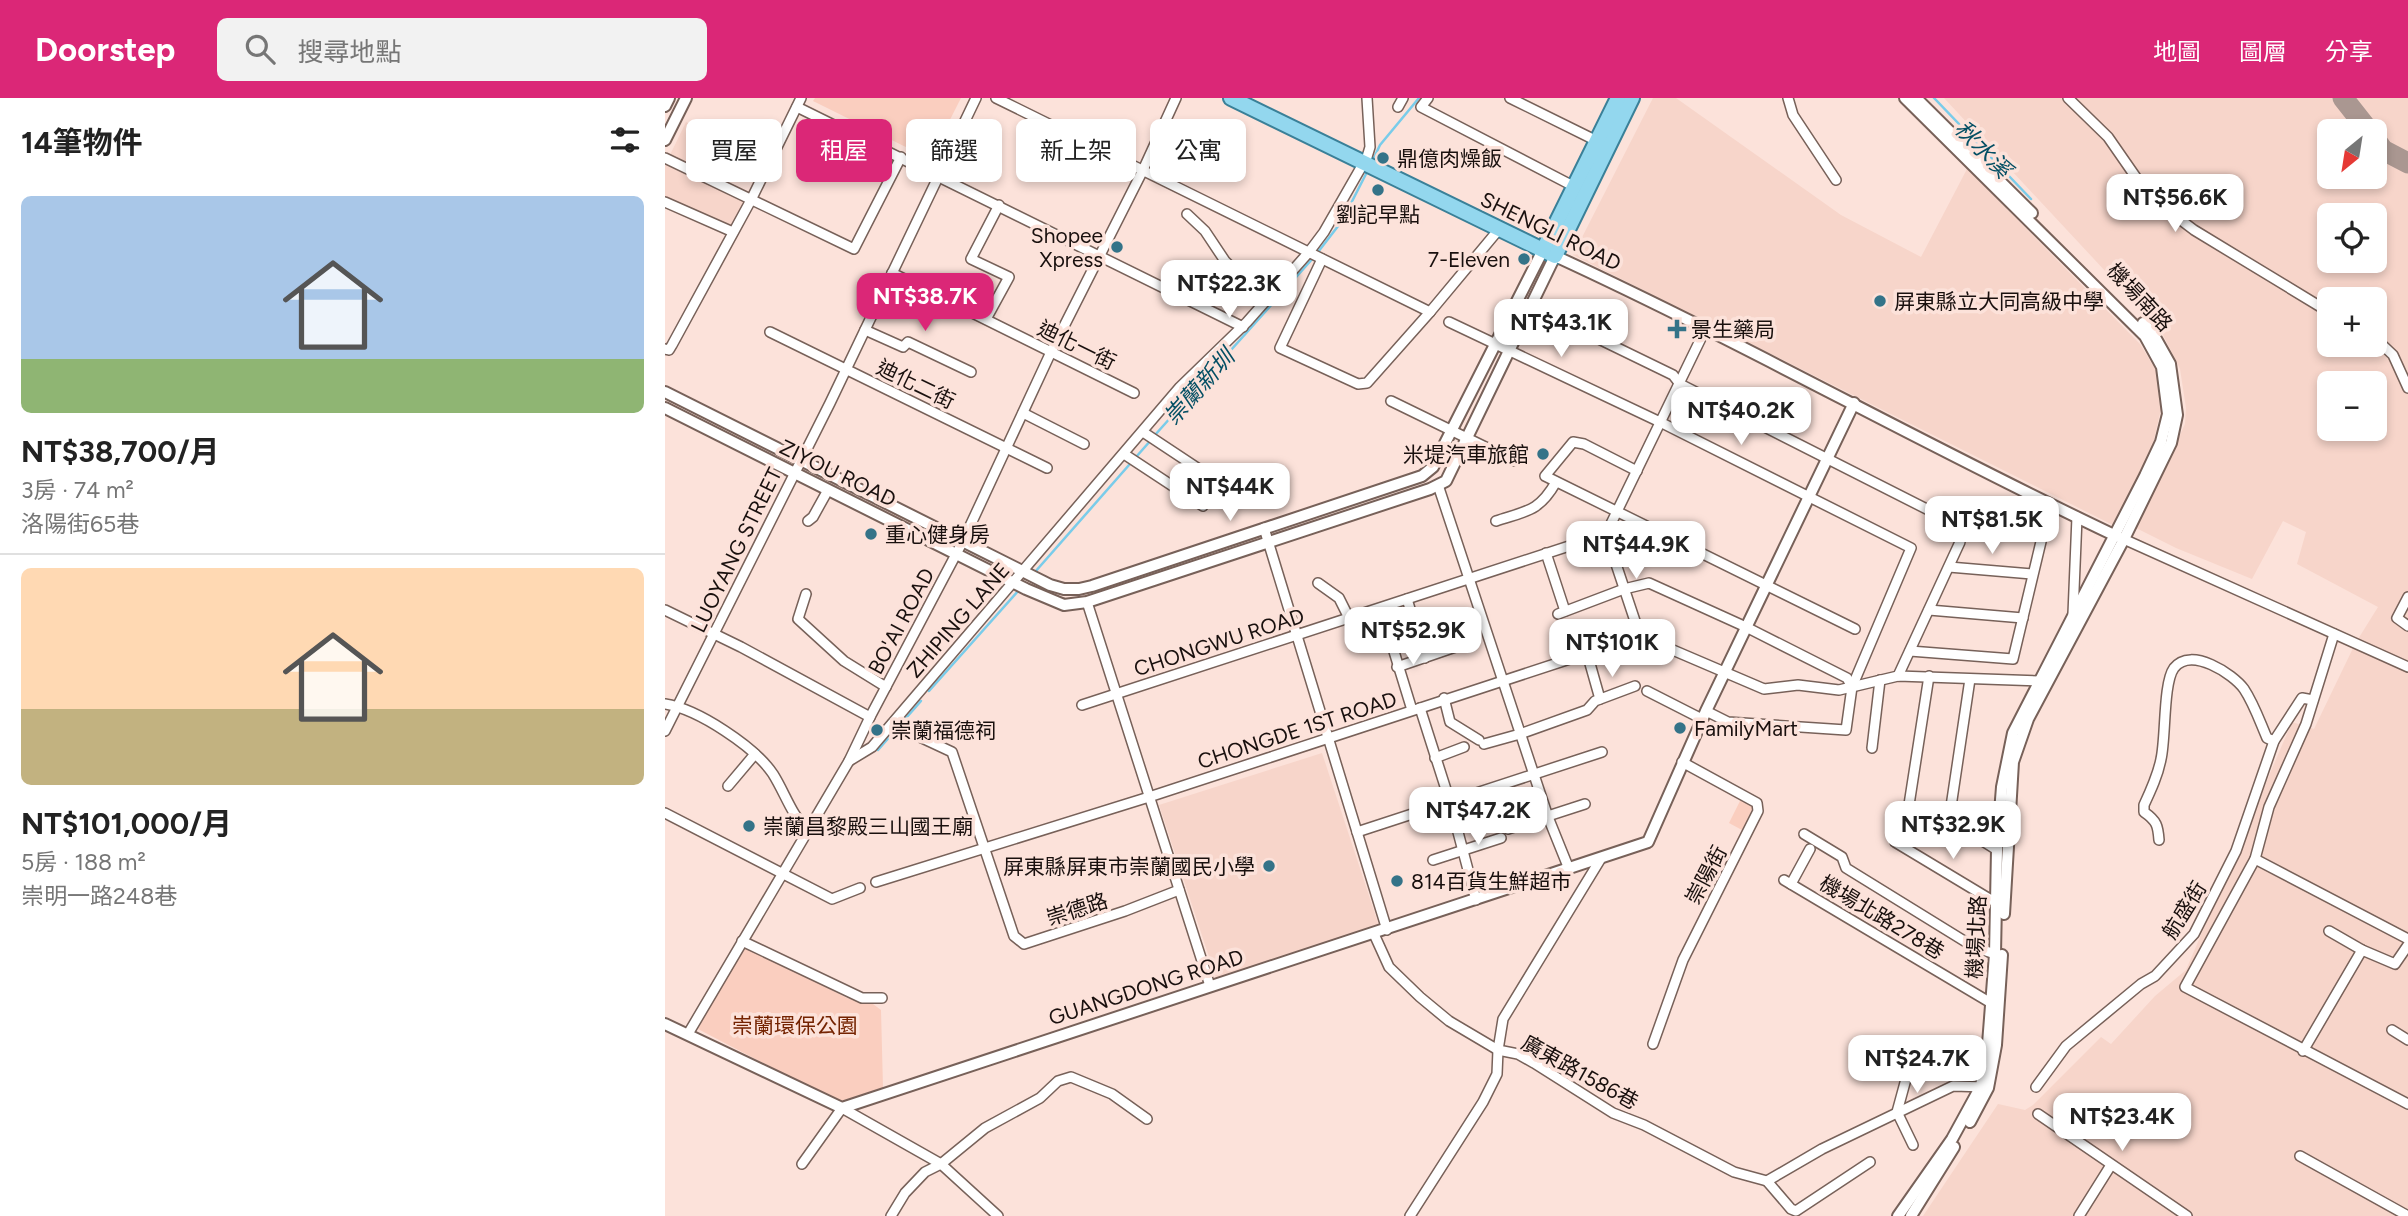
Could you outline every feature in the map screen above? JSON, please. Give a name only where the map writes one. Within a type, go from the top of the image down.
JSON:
[{"type":"main road","name":"SHENGLI ROAD","points":[[1231,98],[1549,253]]},
{"type":"main road","points":[[1549,253],[1603,144],[1618,98]]},
{"type":"main road","points":[[1549,253],[1575,187],[1632,98]]},
{"type":"street","points":[[665,106],[669,98]]},
{"type":"street","points":[[665,140],[686,98]]},
{"type":"street","name":"LUOYANG STREET","points":[[967,119],[977,98]]},
{"type":"street","points":[[996,98],[1430,312]]},
{"type":"street","name":"BO'AI ROAD","points":[[688,1034],[849,761],[963,541],[1051,352],[1143,170],[1176,98]]},
{"type":"street","points":[[1367,98],[1370,147],[1367,165],[1324,232],[1280,348],[1358,384],[1367,383],[1500,228]]},
{"type":"street","points":[[1428,98],[1421,107],[1575,187]]},
{"type":"street","points":[[1510,98],[1525,101],[1603,144]]},
{"type":"street","points":[[1788,98],[1793,115],[1836,180]]},
{"type":"street","name":"機場南路","points":[[1905,98],[2145,336],[2162,367],[2168,414],[2161,442],[2120,537]]},
{"type":"street","name":"機場南路","points":[[1916,98],[2152,332],[2170,364],[2177,415],[2171,443],[2120,537]]},
{"type":"street","points":[[2068,98],[2108,137],[2142,186],[2161,205],[2194,230],[2317,305]]},
{"type":"street","points":[[667,349],[751,200],[799,102],[906,159]]},
{"type":"street","points":[[665,158],[854,249],[901,157]]},
{"type":"street","name":"LUOYANG STREET","points":[[665,731],[830,403],[936,182]]},
{"type":"street","points":[[953,182],[1243,327]]},
{"type":"street","points":[[665,202],[733,232]]},
{"type":"street","points":[[986,319],[1009,277],[971,259],[999,205]]},
{"type":"street","points":[[1187,214],[1206,231],[1225,261],[1266,301]]},
{"type":"street","points":[[1452,431],[1495,344],[1549,253]]},
{"type":"street","points":[[1549,253],[1510,352],[1468,438],[1446,481],[1434,487],[1469,578],[1548,817],[1569,869]]},
{"type":"street","name":"SHENGLI ROAD","points":[[1549,253],[2120,537]]},
{"type":"street","name":"ZHIPING LANE","points":[[849,761],[872,747],[897,726],[1030,574],[1089,496],[1130,458],[1149,436],[1167,402],[1180,387],[1315,255]]},
{"type":"street","name":"迪化一街","points":[[892,273],[1133,393]]},
{"type":"street","points":[[1449,322],[1660,422],[1910,548],[1852,687],[1846,730],[1728,722],[1647,691]]},
{"type":"street","points":[[1564,323],[1673,375],[1680,384],[1968,530]]},
{"type":"street","points":[[865,330],[903,347],[908,342],[971,372]]},
{"type":"street","points":[[1705,330],[1606,534],[1640,636],[1764,689],[1798,685],[1839,690],[1898,676],[2038,681]]},
{"type":"street","name":"迪化二街","points":[[770,332],[1047,468]]},
{"type":"street","points":[[2387,349],[2393,355],[2408,388]]},
{"type":"street","name":"ZIYOU ROAD","points":[[665,392],[1064,589],[1079,589],[1163,564],[1422,476],[1433,467],[1452,431]]},
{"type":"street","points":[[1391,401],[1514,461]]},
{"type":"street","points":[[1682,762],[1854,403]]},
{"type":"street","name":"ZIYOU ROAD","points":[[665,408],[1064,605],[1087,602],[1434,487]]},
{"type":"street","points":[[1023,413],[1084,444]]},
{"type":"street","points":[[1149,436],[1229,489]]},
{"type":"street","points":[[1637,471],[1584,444],[1573,442],[1545,476],[1855,629]]},
{"type":"street","points":[[1130,458],[1203,506]]},
{"type":"street","points":[[1496,521],[1535,508],[1547,498],[1556,482]]},
{"type":"street","points":[[809,521],[828,489]]},
{"type":"street","points":[[1910,651],[2013,659],[2050,503]]},
{"type":"street","points":[[2077,517],[2078,617]]},
{"type":"street","points":[[1264,528],[1387,930]]},
{"type":"street","name":"CHONGWU ROAD","points":[[1082,705],[1606,534]]},
{"type":"street","points":[[2120,537],[2408,667]]},
{"type":"street","name":"機場北路","points":[[1910,1216],[1976,1111],[1996,1045],[2014,762],[2028,719],[2120,537]]},
{"type":"street","points":[[1898,676],[1960,542]]},
{"type":"street","points":[[1546,554],[1562,613],[1623,589],[1649,583],[1746,626],[1847,678],[1852,687]]},
{"type":"street","points":[[1949,567],[2032,574]]},
{"type":"street","points":[[1318,583],[1339,598],[1349,618]]},
{"type":"street","points":[[806,594],[798,619],[844,661],[886,687]]},
{"type":"street","points":[[2408,597],[2397,618],[2408,626]]},
{"type":"street","points":[[1407,599],[1425,658]]},
{"type":"street","points":[[1087,602],[1210,986]]},
{"type":"street","points":[[665,610],[870,717]]},
{"type":"street","points":[[1929,610],[2023,618]]},
{"type":"street","points":[[1430,617],[1385,633],[1450,802],[1476,900]]},
{"type":"street","name":"機場北路","points":[[1898,1216],[1952,1139],[1984,1087],[1998,904],[1997,850],[2002,787],[2013,733],[2038,681],[2078,617]]},
{"type":"street","points":[[2334,634],[2306,724],[2269,807],[2255,859],[2185,987],[2408,1104]]},
{"type":"street","name":"CHONGDE 1ST ROAD","points":[[876,882],[1149,797],[1444,698],[1640,636]]},
{"type":"street","points":[[1397,667],[1467,643]]},
{"type":"street","points":[[1587,653],[1600,699]]},
{"type":"street","points":[[2159,840],[2158,825],[2144,812],[2144,805],[2162,758],[2169,682],[2176,666],[2198,660],[2207,662],[2239,683],[2247,694],[2267,738],[2274,741]]},
{"type":"street","points":[[1929,676],[1906,824],[1895,842],[1998,904]]},
{"type":"street","points":[[1970,679],[1949,820],[1997,850]]},
{"type":"street","points":[[1872,748],[1879,680]]},
{"type":"street","points":[[1444,698],[1450,722],[1482,742],[1520,734],[1587,710],[1595,701],[1635,686]]},
{"type":"street","name":"航盛街","points":[[2036,1087],[2066,1046],[2141,984],[2155,976],[2194,934],[2236,851],[2274,741],[2302,698],[2313,701]]},
{"type":"street","points":[[665,704],[702,718],[755,754],[772,772],[795,817],[807,830]]},
{"type":"street","points":[[897,726],[952,752],[986,849]]},
{"type":"street","points":[[1435,758],[1464,747]]},
{"type":"street","points":[[1357,832],[1602,752]]},
{"type":"street","points":[[728,786],[755,754]]},
{"type":"street","name":"GUANGDONG ROAD","points":[[842,1108],[1649,842],[1682,762]]},
{"type":"street","name":"崇陽街","points":[[1653,1044],[1683,960],[1758,811],[1757,803],[1682,762]]},
{"type":"street","points":[[1508,829],[1585,804]]},
{"type":"street","points":[[665,813],[832,899],[860,888]]},
{"type":"street","points":[[1804,834],[1842,857],[1846,868],[1856,875],[1974,947],[1995,954]]},
{"type":"street","points":[[1433,860],[1501,838]]},
{"type":"street","name":"崇德路","points":[[986,849],[1014,936],[1024,944],[1179,890]]},
{"type":"street","name":"機場北路278巷","points":[[1810,849],[1788,882],[1991,1003]]},
{"type":"street","points":[[2255,859],[2408,939]]},
{"type":"street","name":"廣東路1586巷","points":[[1600,860],[1503,1019],[1498,1050],[1518,1054],[1613,1113],[1644,1125],[1734,1172],[1767,1181]]},
{"type":"street","points":[[2329,931],[2361,950],[2395,964],[2408,945]]},
{"type":"street","points":[[1374,934],[1389,967],[1420,998],[1449,1021],[1498,1050],[1497,1074],[1483,1102],[1410,1216]]},
{"type":"street","points":[[742,941],[862,998],[882,998]]},
{"type":"street","points":[[2303,1051],[2361,950]]},
{"type":"street","points":[[666,1026],[842,1108],[941,1164],[998,1216]]},
{"type":"street","points":[[2392,1030],[2408,1040]]},
{"type":"street","points":[[1913,1145],[1897,1112],[1915,1046]]},
{"type":"street","points":[[891,1216],[905,1194],[925,1172],[941,1164],[985,1128],[1040,1098],[1058,1081],[1071,1077],[1112,1094],[1147,1119]]},
{"type":"street","points":[[1870,1161],[1796,1211],[1791,1209],[1767,1181],[1822,1149],[1953,1086],[1984,1087]]},
{"type":"street","points":[[802,1164],[842,1108]]},
{"type":"street","points":[[2038,1114],[2187,1216]]},
{"type":"street","points":[[2300,1156],[2408,1216]]},
{"type":"street","points":[[2079,1216],[2111,1164]]},
{"type":"shaded area","name":"屏東縣立大同高級中學","points":[[1653,98],[1676,98],[1841,215],[1921,257],[1967,169],[2140,344],[2156,370],[2161,409],[2152,448],[2115,526],[1573,255]]},
{"type":"shaded area","points":[[1944,98],[2408,98],[2408,1216],[1923,1216],[1998,1104],[2025,1110],[2033,1105],[2101,1037],[2111,1044],[2155,996],[2186,970],[2292,722],[2314,729],[2355,644],[2378,607],[2297,564],[2306,532],[2283,521],[2252,579],[2176,548],[2136,528],[2185,424],[2186,408],[2180,369],[2161,331]]},
{"type":"shaded area","points":[[686,122],[686,167],[668,159]]},
{"type":"shaded area","points":[[665,165],[686,175],[686,182],[702,182],[744,201],[732,226],[665,197]]},
{"type":"shaded area","name":"屏東縣屏東市崇蘭國民小學","points":[[1322,753],[1379,926],[1216,978],[1159,805]]},
{"type":"green space","points":[[815,98],[961,98],[950,119],[906,119],[906,147],[892,140],[892,119],[849,119],[813,101]]},
{"type":"green space","points":[[1741,799],[1754,805],[1742,830],[1729,823]]},
{"type":"green space","name":"崇蘭環保公園","points":[[742,944],[847,998],[873,1004],[881,1010],[883,1088],[842,1104],[698,1029]]},
{"type":"waterway","name":"崇蘭新圳","points":[[1372,162],[1380,145],[1419,98]]},
{"type":"waterway","name":"秋水溪","points":[[1934,98],[2031,199]]},
{"type":"waterway","name":"崇蘭新圳","points":[[1318,252],[1342,221],[1367,172]]},
{"type":"waterway","name":"崇蘭新圳","points":[[1155,435],[1314,257]]},
{"type":"waterway","name":"崇蘭新圳","points":[[1035,572],[1151,440]]},
{"type":"waterway","name":"崇蘭新圳","points":[[929,691],[1019,590]]},
{"type":"waterway","name":"崇蘭新圳","points":[[878,750],[921,701]]},
{"type":"taxiway","points":[[2343,98],[2360,119]]},
{"type":"taxiway","points":[[2387,152],[2408,163]]},
{"type":"place","name":"鼎億肉燥飯","points":[[1383,158]]},
{"type":"place","name":"劉記早點","points":[[1378,190]]},
{"type":"place","name":"Shopee Xpress","points":[[1117,247]]},
{"type":"place","name":"7-Eleven","points":[[1524,259]]},
{"type":"place","name":"屏東縣立大同高級中學","points":[[1880,301]]},
{"type":"place","name":"景生藥局","points":[[1677,329]]},
{"type":"place","name":"米堤汽車旅館","points":[[1543,454]]},
{"type":"place","name":"重心健身房","points":[[871,534]]},
{"type":"place","name":"FamilyMart","points":[[1680,728]]},
{"type":"place","name":"崇蘭福德祠","points":[[877,730]]},
{"type":"place","name":"崇蘭昌黎殿三山國王廟","points":[[749,826]]},
{"type":"place","name":"屏東縣屏東市崇蘭國民小學","points":[[1269,866]]},
{"type":"place","name":"814百貨生鮮超市","points":[[1397,881]]}]
